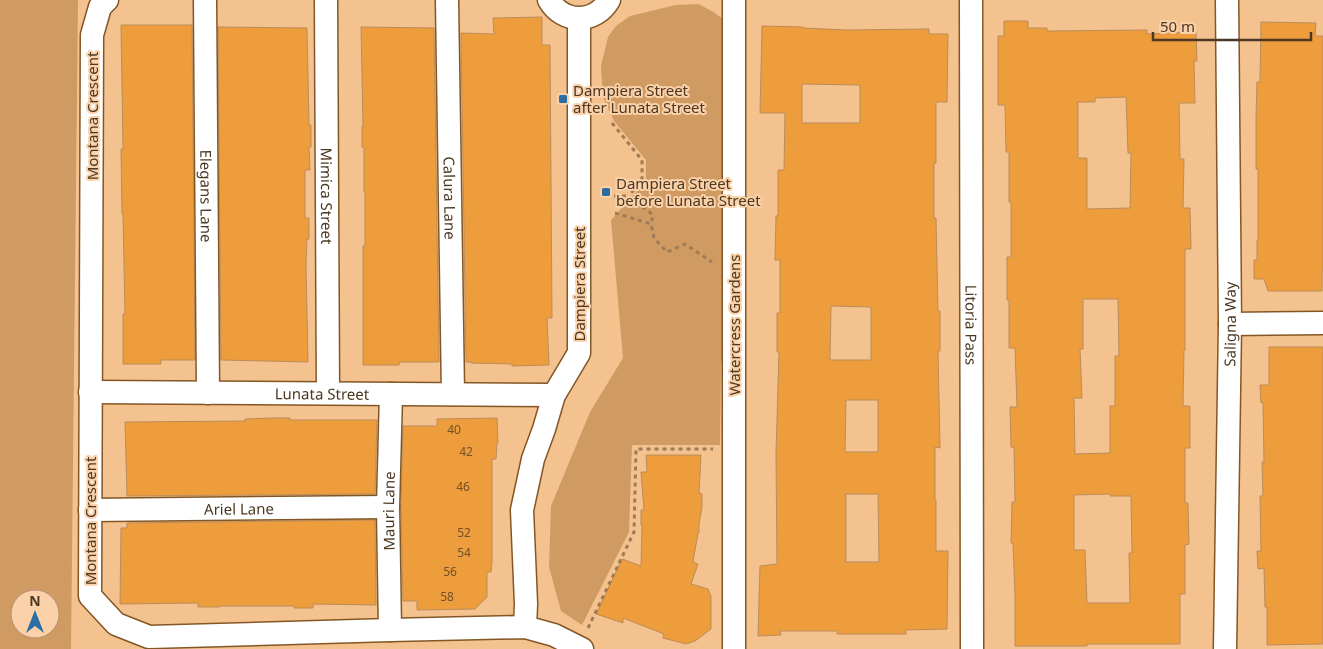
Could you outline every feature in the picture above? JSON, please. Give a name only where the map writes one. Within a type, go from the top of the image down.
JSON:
[{"type":"street","name":"Montana Crescent","points":[[107,0],[100,7],[92,35],[90,596],[116,624],[149,637],[525,627],[554,636],[584,641]]},
{"type":"street","name":"Elegans Lane","points":[[205,0],[208,393]]},
{"type":"street","name":"Mimica Street","points":[[326,0],[328,394]]},
{"type":"street","name":"Calura Lane","points":[[447,0],[453,394]]},
{"type":"street","points":[[548,0],[562,14],[585,18],[596,14],[609,0]]},
{"type":"street","name":"Watercress Gardens","points":[[734,0],[734,649]]},
{"type":"street","name":"Litoria Pass","points":[[971,0],[972,649]]},
{"type":"street","name":"Saligna Way","points":[[1225,649],[1230,324],[1227,0]]},
{"type":"street","name":"Dampiera Street","points":[[525,627],[526,604],[522,510],[533,459],[554,394],[579,353],[579,18]]},
{"type":"street","points":[[1230,324],[1323,323]]},
{"type":"street","name":"Lunata Street","points":[[90,392],[554,394]]},
{"type":"street","name":"Mauri Lane","points":[[390,630],[388,508],[391,394]]},
{"type":"street","name":"Ariel Lane","points":[[90,510],[388,508]]},
{"type":"path","points":[[612,123],[642,160],[642,179],[628,196]]},
{"type":"path","points":[[614,196],[628,196],[653,215],[651,224],[654,238],[667,252],[685,244],[719,267]]},
{"type":"path","points":[[614,213],[651,224]]},
{"type":"path","points":[[584,641],[634,532],[636,448],[716,448]]},
{"type":"shaded area","points":[[0,0],[78,0],[71,649],[0,649]]},
{"type":"shaded area","points":[[698,4],[727,22],[729,362],[721,362],[720,445],[632,445],[629,532],[582,625],[561,611],[549,567],[551,506],[590,412],[623,358],[611,220],[646,181],[646,160],[614,121],[603,97],[601,66],[608,37],[616,26],[630,16],[676,5]]},
{"type":"building","points":[[542,17],[542,45],[550,45],[552,318],[547,318],[549,365],[512,366],[512,364],[466,362],[461,33],[494,34],[493,18]]},
{"type":"building","points":[[1004,21],[1028,21],[1028,28],[1047,28],[1047,31],[1147,30],[1147,34],[1196,32],[1197,61],[1194,61],[1195,103],[1179,103],[1180,159],[1184,159],[1183,208],[1190,208],[1191,249],[1185,249],[1183,406],[1190,406],[1190,448],[1185,448],[1185,503],[1188,503],[1189,544],[1185,545],[1185,594],[1180,594],[1180,644],[1015,646],[1013,543],[1011,543],[1012,502],[1015,502],[1014,447],[1011,447],[1010,407],[1017,407],[1015,348],[1009,348],[1009,300],[1007,300],[1007,257],[1011,257],[1011,202],[1009,202],[1009,152],[1006,152],[1005,105],[998,105],[998,36],[1004,36]],"holes":[[[1126,97],[1128,153],[1131,153],[1130,208],[1087,209],[1087,158],[1078,158],[1078,102],[1095,102],[1095,98]],[[1083,299],[1118,299],[1119,356],[1115,356],[1115,406],[1110,406],[1110,453],[1075,454],[1074,398],[1082,398],[1080,349],[1083,349]],[[1110,494],[1110,496],[1131,496],[1132,553],[1129,553],[1130,603],[1087,603],[1085,550],[1074,550],[1074,495]]]},
{"type":"building","points":[[1261,22],[1316,23],[1315,36],[1323,36],[1322,291],[1268,291],[1264,279],[1254,279],[1254,260],[1257,260],[1258,240],[1256,119],[1257,82],[1260,82]]},
{"type":"building","points":[[121,25],[192,25],[195,360],[161,360],[161,364],[123,364],[123,314],[125,314],[121,149],[123,149]]},
{"type":"building","points":[[762,26],[847,30],[929,29],[929,34],[948,34],[947,102],[936,102],[936,163],[934,163],[934,218],[936,218],[938,311],[940,311],[940,351],[938,351],[940,448],[935,447],[936,551],[948,551],[947,629],[906,630],[906,634],[837,634],[837,631],[780,631],[781,635],[758,636],[760,566],[777,564],[776,453],[779,352],[777,352],[777,313],[780,313],[780,260],[775,260],[776,216],[778,216],[778,170],[784,170],[785,113],[760,113]],"holes":[[[802,84],[860,85],[860,123],[802,123]],[[831,306],[871,307],[871,360],[830,360]],[[846,400],[878,400],[878,452],[845,452]],[[846,494],[878,494],[879,562],[846,562]]]},
{"type":"building","points":[[218,27],[307,28],[309,125],[311,125],[311,147],[309,147],[310,170],[305,170],[305,218],[309,218],[306,265],[308,362],[221,360]]},
{"type":"building","points":[[361,27],[434,28],[439,362],[399,362],[399,365],[363,365],[365,192],[364,147],[362,147]]},
{"type":"building","points":[[1269,347],[1323,347],[1323,644],[1267,645],[1264,568],[1258,569],[1257,551],[1261,551],[1260,496],[1263,496],[1262,462],[1264,462],[1263,402],[1261,403],[1260,385],[1269,385]]},
{"type":"building","points":[[290,418],[290,420],[377,420],[375,494],[127,496],[125,422],[245,421],[245,419]]},
{"type":"building","points":[[497,418],[498,443],[496,459],[492,459],[492,562],[491,572],[487,572],[487,597],[475,609],[417,610],[417,601],[403,601],[401,507],[403,426],[437,426],[437,419]]},
{"type":"building","points":[[646,455],[701,455],[699,493],[702,494],[702,508],[693,562],[698,564],[691,584],[708,589],[711,596],[711,629],[695,641],[686,644],[663,638],[664,634],[623,618],[623,623],[596,614],[622,559],[641,566],[641,510],[644,510],[641,472],[647,472]]},
{"type":"building","points":[[375,520],[376,605],[313,604],[313,608],[294,608],[294,606],[198,607],[198,603],[120,604],[121,528],[127,528],[127,523]]},
{"type":"place","name":"Dampiera Street after Lunata Street","points":[[563,99]]},
{"type":"place","name":"Dampiera Street before Lunata Street","points":[[606,192]]}]
